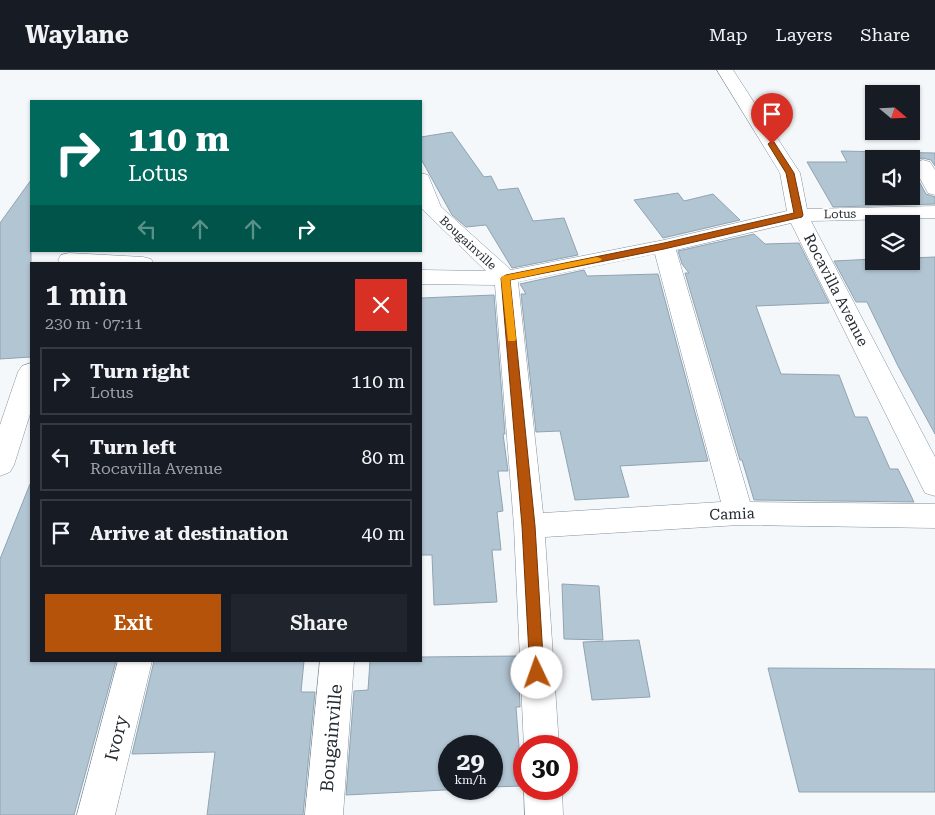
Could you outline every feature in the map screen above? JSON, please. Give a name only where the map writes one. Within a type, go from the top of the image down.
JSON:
[{"type":"street","name":"Rocavilla Avenue","points":[[725,70],[790,173],[798,215],[935,485]]},
{"type":"street","points":[[923,166],[935,189]]},
{"type":"street","name":"Bougainville","points":[[422,184],[427,209],[506,278]]},
{"type":"street","name":"Lotus","points":[[422,277],[506,278],[664,246],[798,215],[935,212]]},
{"type":"street","points":[[664,246],[739,513]]},
{"type":"street","points":[[70,258],[119,262]]},
{"type":"street","points":[[506,278],[528,526],[540,735]]},
{"type":"street","points":[[0,465],[30,375]]},
{"type":"street","name":"Camia","points":[[528,526],[739,513],[935,516]]},
{"type":"street","name":"Ivory","points":[[96,815],[135,662]]},
{"type":"street","name":"Bougainville","points":[[324,815],[337,662]]},
{"type":"street","points":[[543,800],[544,815]]},
{"type":"building","points":[[452,132],[484,177],[491,176],[498,190],[518,188],[533,221],[564,218],[578,255],[512,268],[486,225],[466,227],[452,215],[422,161],[422,137]]},
{"type":"building","points":[[841,151],[865,152],[865,205],[901,205],[833,207],[807,162],[847,162]]},
{"type":"building","points":[[920,153],[935,153],[935,166],[931,160],[920,159]]},
{"type":"building","points":[[30,181],[30,357],[0,359],[0,223]]},
{"type":"building","points":[[920,183],[926,194],[935,197],[935,204],[920,204]]},
{"type":"building","points":[[678,193],[684,201],[713,194],[740,220],[663,238],[634,200]]},
{"type":"building","points":[[754,234],[765,244],[799,243],[829,303],[756,306],[781,374],[839,375],[855,417],[867,417],[890,469],[898,469],[914,502],[754,500],[742,460],[740,460],[685,273],[689,273],[682,264],[678,251]]},
{"type":"building","points":[[935,257],[935,434],[898,366],[867,302],[856,302],[834,261],[865,259],[865,270],[920,270],[920,258]]},
{"type":"building","points":[[584,270],[587,276],[658,274],[708,461],[620,466],[629,497],[575,500],[560,431],[536,432],[521,294],[526,294],[520,284]]},
{"type":"building","points":[[494,295],[505,434],[503,434],[508,471],[498,471],[503,511],[497,512],[501,550],[492,550],[497,602],[434,605],[432,555],[422,555],[422,298]]},
{"type":"building","points":[[30,484],[30,662],[116,662],[74,815],[0,815],[0,559]]},
{"type":"building","points":[[562,584],[599,586],[603,640],[564,639]]},
{"type":"building","points":[[639,640],[650,697],[592,700],[583,642]]},
{"type":"building","points":[[518,656],[520,707],[516,707],[518,735],[513,735],[513,786],[503,787],[503,735],[438,735],[438,790],[346,795],[354,691],[368,690],[370,662],[422,662],[422,657]]},
{"type":"building","points":[[154,662],[304,662],[301,692],[315,692],[303,815],[207,815],[215,752],[132,754]]},
{"type":"building","points":[[768,668],[935,669],[935,792],[799,792]]},
{"type":"slow traffic","points":[[511,339],[506,278],[597,259]]},
{"type":"route","points":[[537,673],[528,526],[506,278],[664,246],[798,215],[790,173],[772,144]]}]
